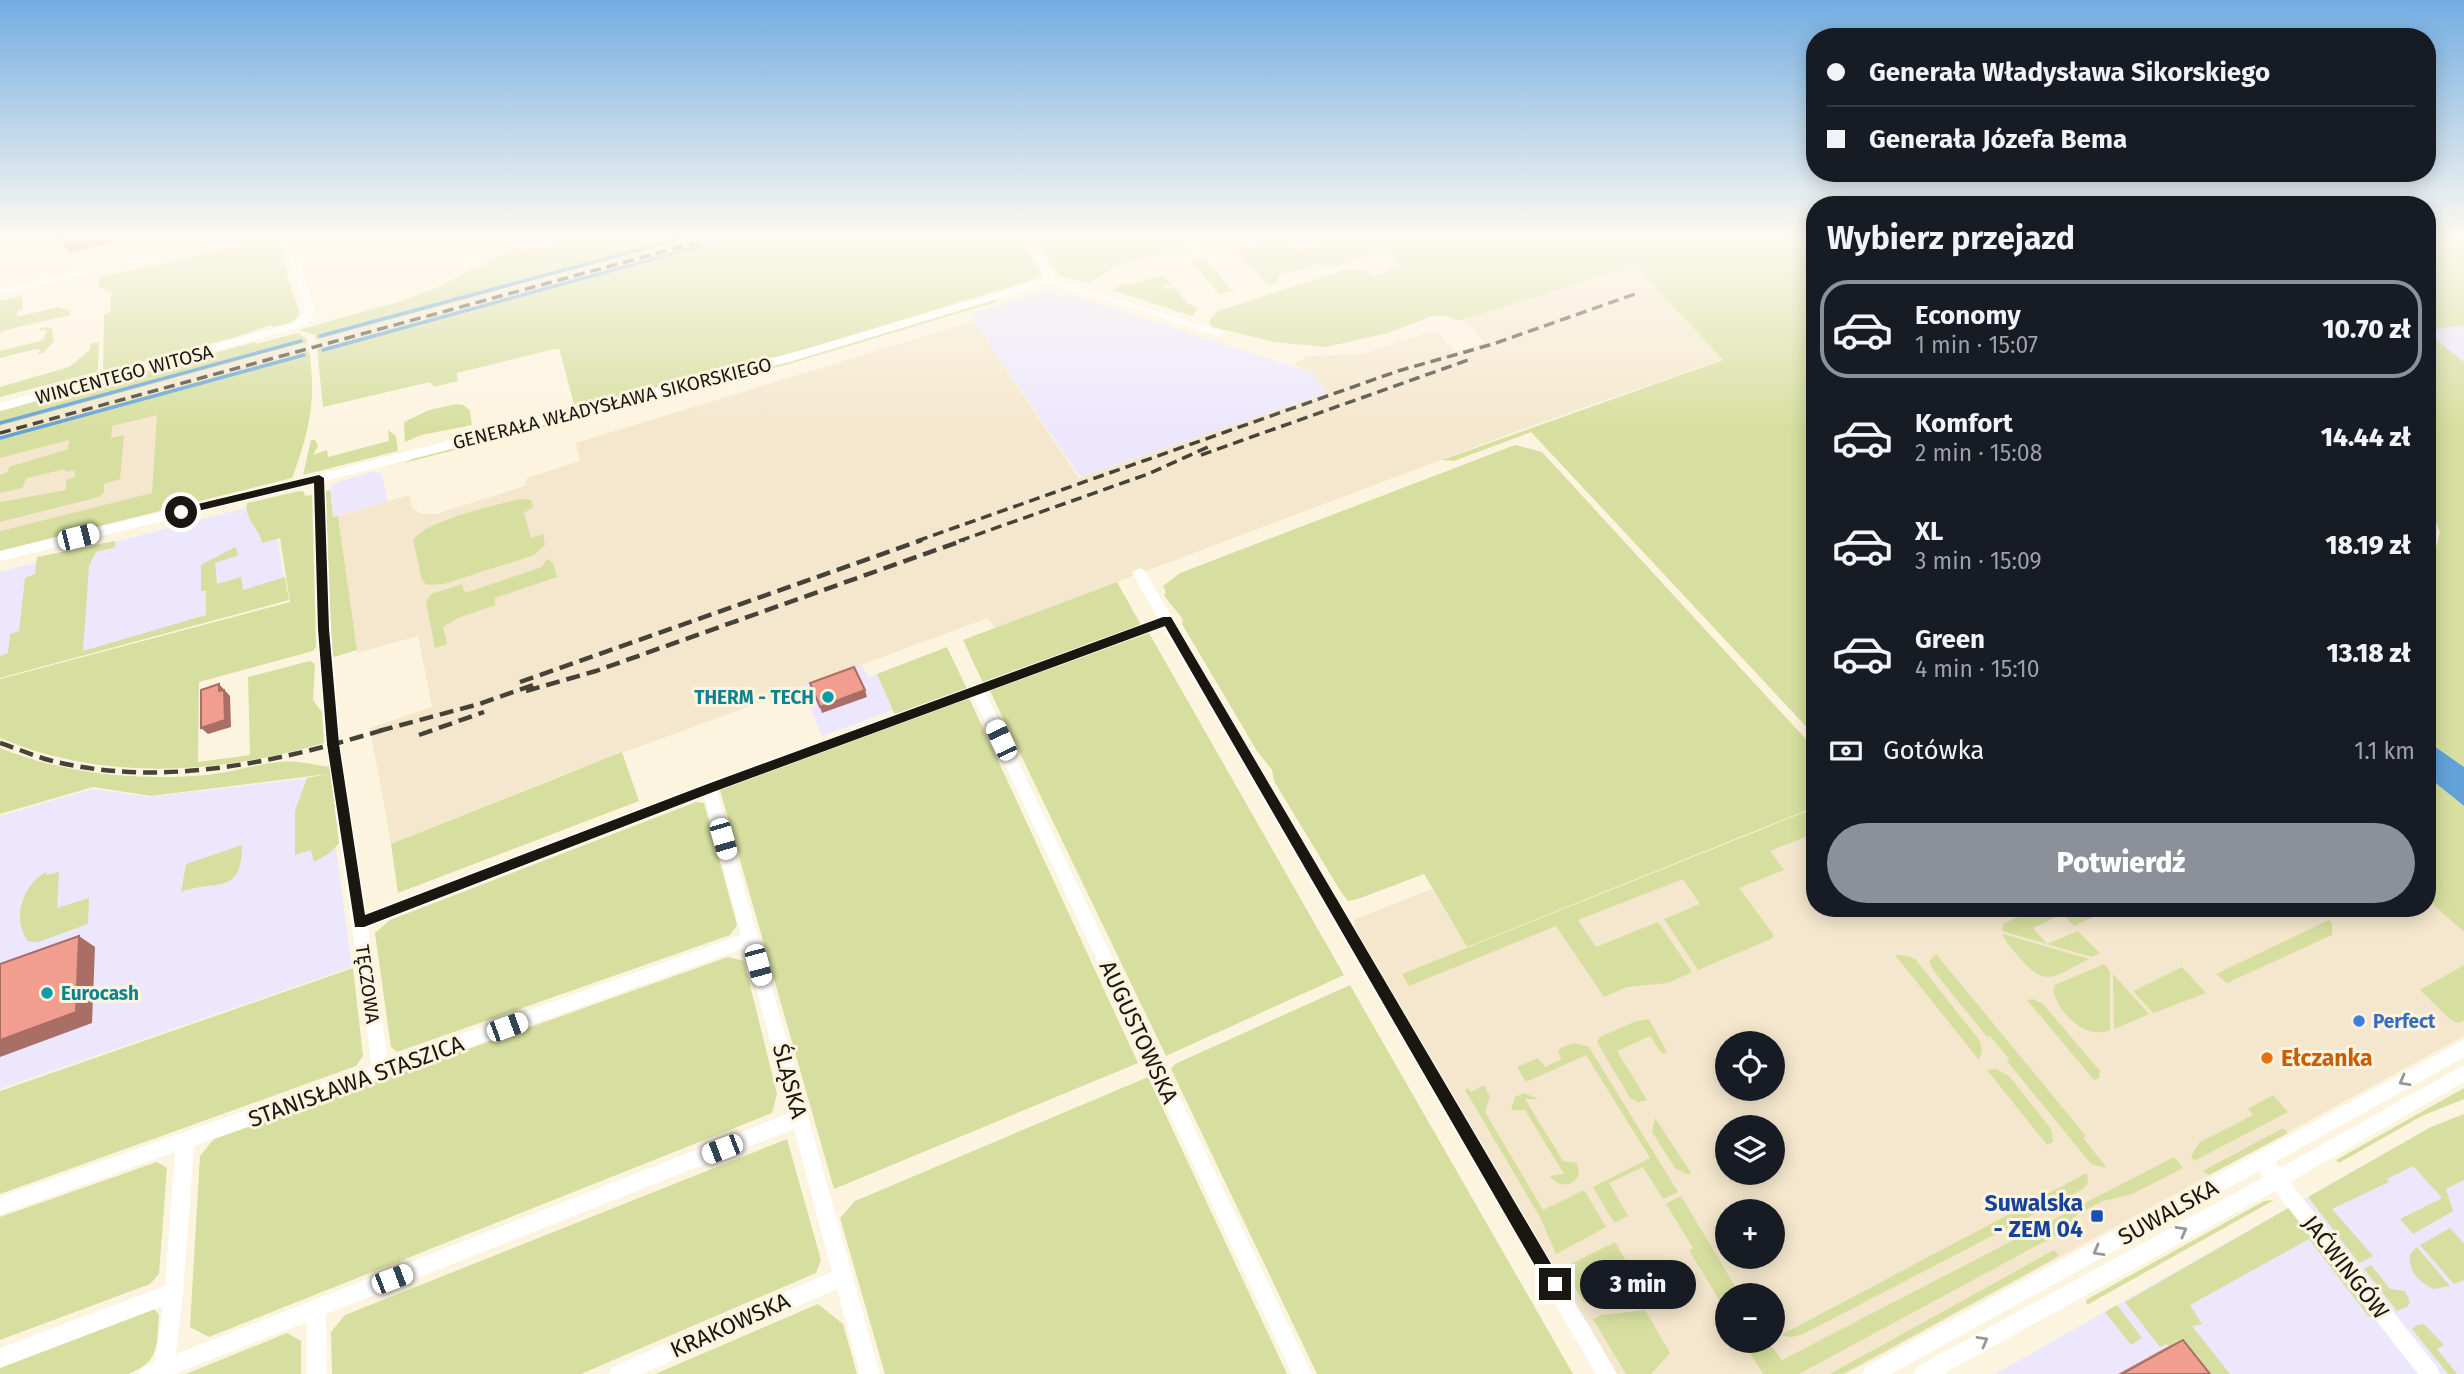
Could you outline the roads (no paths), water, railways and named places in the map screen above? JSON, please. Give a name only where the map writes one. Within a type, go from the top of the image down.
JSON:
[{"type":"street","name":"WINCENTEGO WITOSA","points":[[0,408],[289,329],[304,321],[310,312],[307,303]]},
{"type":"street","name":"GENERAŁA WŁADYSŁAWA SIKORSKIEGO","points":[[0,556],[788,358],[974,303]]},
{"type":"street","points":[[1121,303],[1218,333]]},
{"type":"street","name":"TĘCZOWA","points":[[319,478],[324,629],[333,744],[381,1072]]},
{"type":"street","points":[[1139,573],[1607,1374]]},
{"type":"street","points":[[359,923],[709,788],[1167,620]]},
{"type":"street","name":"AUGUSTOWSKA","points":[[977,690],[1302,1374]]},
{"type":"street","name":"ŚLĄSKA","points":[[709,788],[870,1374]]},
{"type":"street","name":"STANISŁAWA STASZICA","points":[[0,1206],[751,939]]},
{"type":"street","name":"SUWALSKA","points":[[1872,1374],[2464,1048]]},
{"type":"street","name":"SUWALSKA","points":[[1924,1374],[2464,1073]]},
{"type":"street","points":[[156,1371],[800,1118]]},
{"type":"street","points":[[156,1371],[174,1292],[185,1142]]},
{"type":"street","name":"JAĆWINGÓW","points":[[2262,1160],[2430,1374]]},
{"type":"street","name":"KRAKOWSKA","points":[[619,1374],[842,1277]]},
{"type":"street","points":[[0,1358],[174,1292]]},
{"type":"street","points":[[316,1309],[317,1374]]},
{"type":"water","points":[[2436,747],[2464,767],[2464,806],[2436,783]]},
{"type":"waterway","points":[[320,336],[442,303]]},
{"type":"waterway","points":[[323,350],[493,303]]},
{"type":"waterway","points":[[0,423],[301,341]]},
{"type":"waterway","points":[[0,438],[304,355]]},
{"type":"railway","points":[[0,433],[475,303]]},
{"type":"railway","points":[[917,541],[1398,371],[1493,344],[1609,303]]},
{"type":"railway","points":[[1201,455],[1468,360]]},
{"type":"railway","points":[[959,541],[1148,474],[1208,447]]},
{"type":"railway","points":[[520,682],[922,540]]},
{"type":"railway","points":[[526,691],[596,671],[964,540]]},
{"type":"railway","points":[[381,730],[479,704],[533,685]]},
{"type":"railway","points":[[419,735],[484,712]]},
{"type":"railway","points":[[381,730],[386,729]]},
{"type":"railway","points":[[0,743],[45,759],[88,768],[174,772],[260,761],[381,730]]},
{"type":"place","name":"THERM - TECH","points":[[828,697]]},
{"type":"place","name":"Eurocash","points":[[47,993]]},
{"type":"place","name":"Perfect","points":[[2359,1021]]},
{"type":"place","name":"Ełczanka","points":[[2267,1058]]},
{"type":"place","name":"Suwalska - ZEM 04","points":[[2097,1216]]}]
